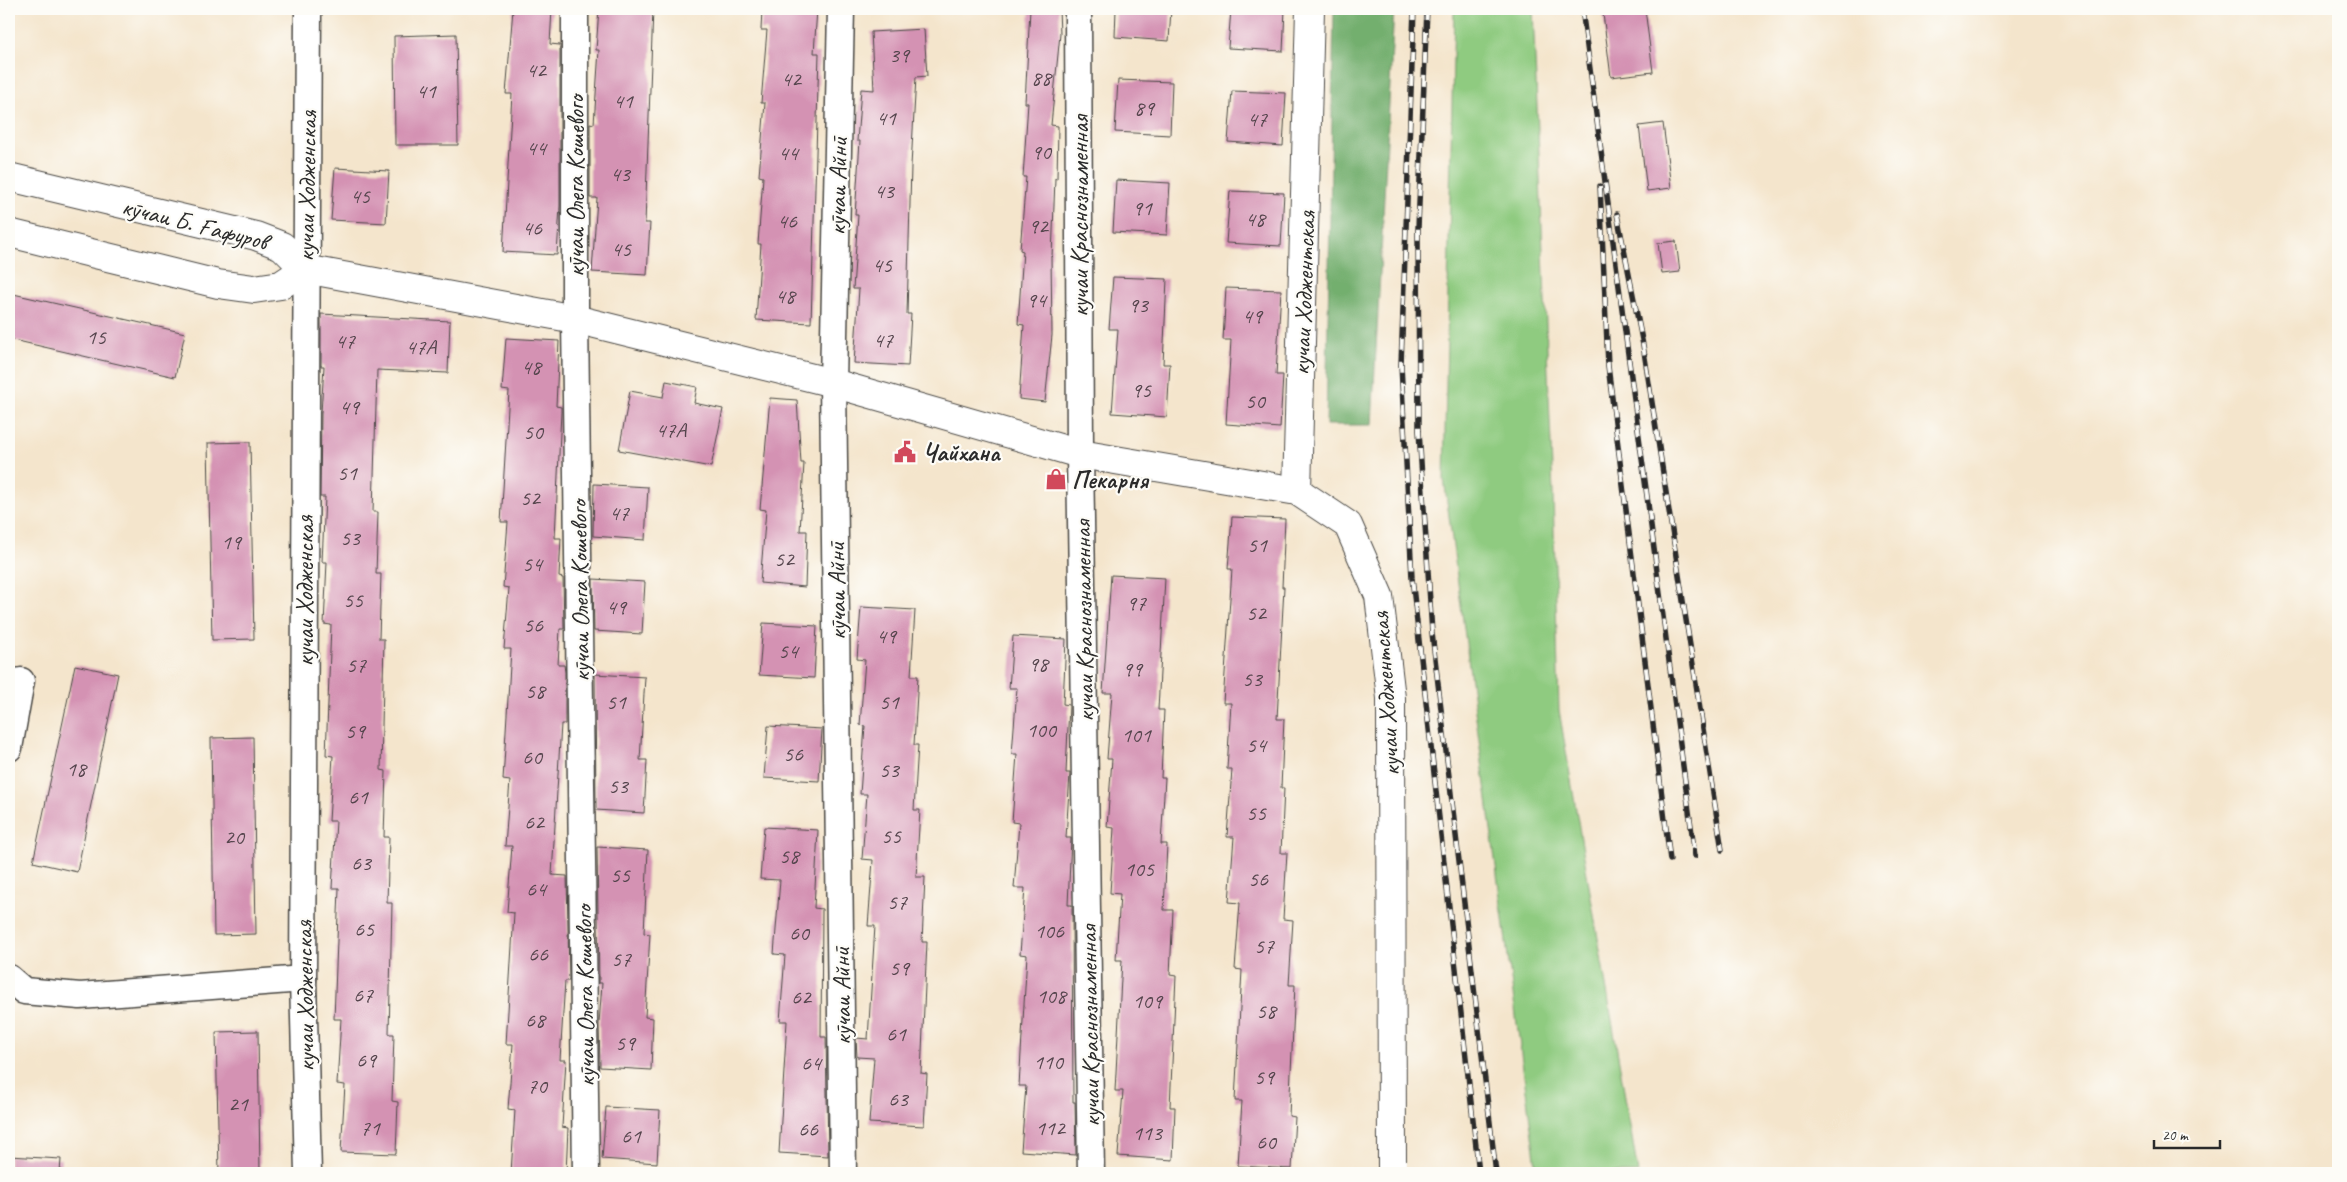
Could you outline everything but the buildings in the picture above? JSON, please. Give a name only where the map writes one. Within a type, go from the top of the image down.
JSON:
[{"type":"main road","name":"кучаи Ходжентская","points":[[1310,9],[1297,491],[1348,525],[1379,596],[1391,698],[1392,1173]]},
{"type":"main road","name":"кӯчаи Б. Ғафуров","points":[[9,177],[256,236],[282,246],[305,269],[281,285],[254,289],[218,284],[9,233]]},
{"type":"main road","points":[[305,269],[575,319],[834,383],[1080,454],[1297,491]]},
{"type":"street","name":"кучаи Ходженская","points":[[308,9],[305,269],[303,979],[308,1173]]},
{"type":"street","name":"кӯчаи Олега Кошевого","points":[[575,9],[575,319],[586,1173]]},
{"type":"street","name":"кӯчаи Айнӣ","points":[[841,9],[834,383],[844,1173]]},
{"type":"street","name":"кучаи Краснознаменная","points":[[1078,9],[1080,454],[1091,1173]]},
{"type":"street","points":[[9,748],[21,681]]},
{"type":"street","points":[[9,978],[24,991],[80,996],[303,979]]},
{"type":"green space","points":[[1334,9],[1394,9],[1372,425],[1326,425]]},
{"type":"green space","points":[[1454,9],[1533,9],[1553,493],[1559,710],[1638,1173],[1537,1173],[1444,479]]},
{"type":"railway","points":[[1414,9],[1401,365],[1412,578],[1479,1173]]},
{"type":"railway","points":[[1427,9],[1418,228],[1419,431],[1432,633],[1496,1173]]},
{"type":"railway","points":[[1582,9],[1695,856]]},
{"type":"railway","points":[[1600,186],[1608,366],[1670,860]]},
{"type":"railway","points":[[1617,214],[1643,345],[1722,850]]},
{"type":"place","name":"Чайхана","points":[[905,452]]},
{"type":"place","name":"Пекарня","points":[[1056,479]]}]
